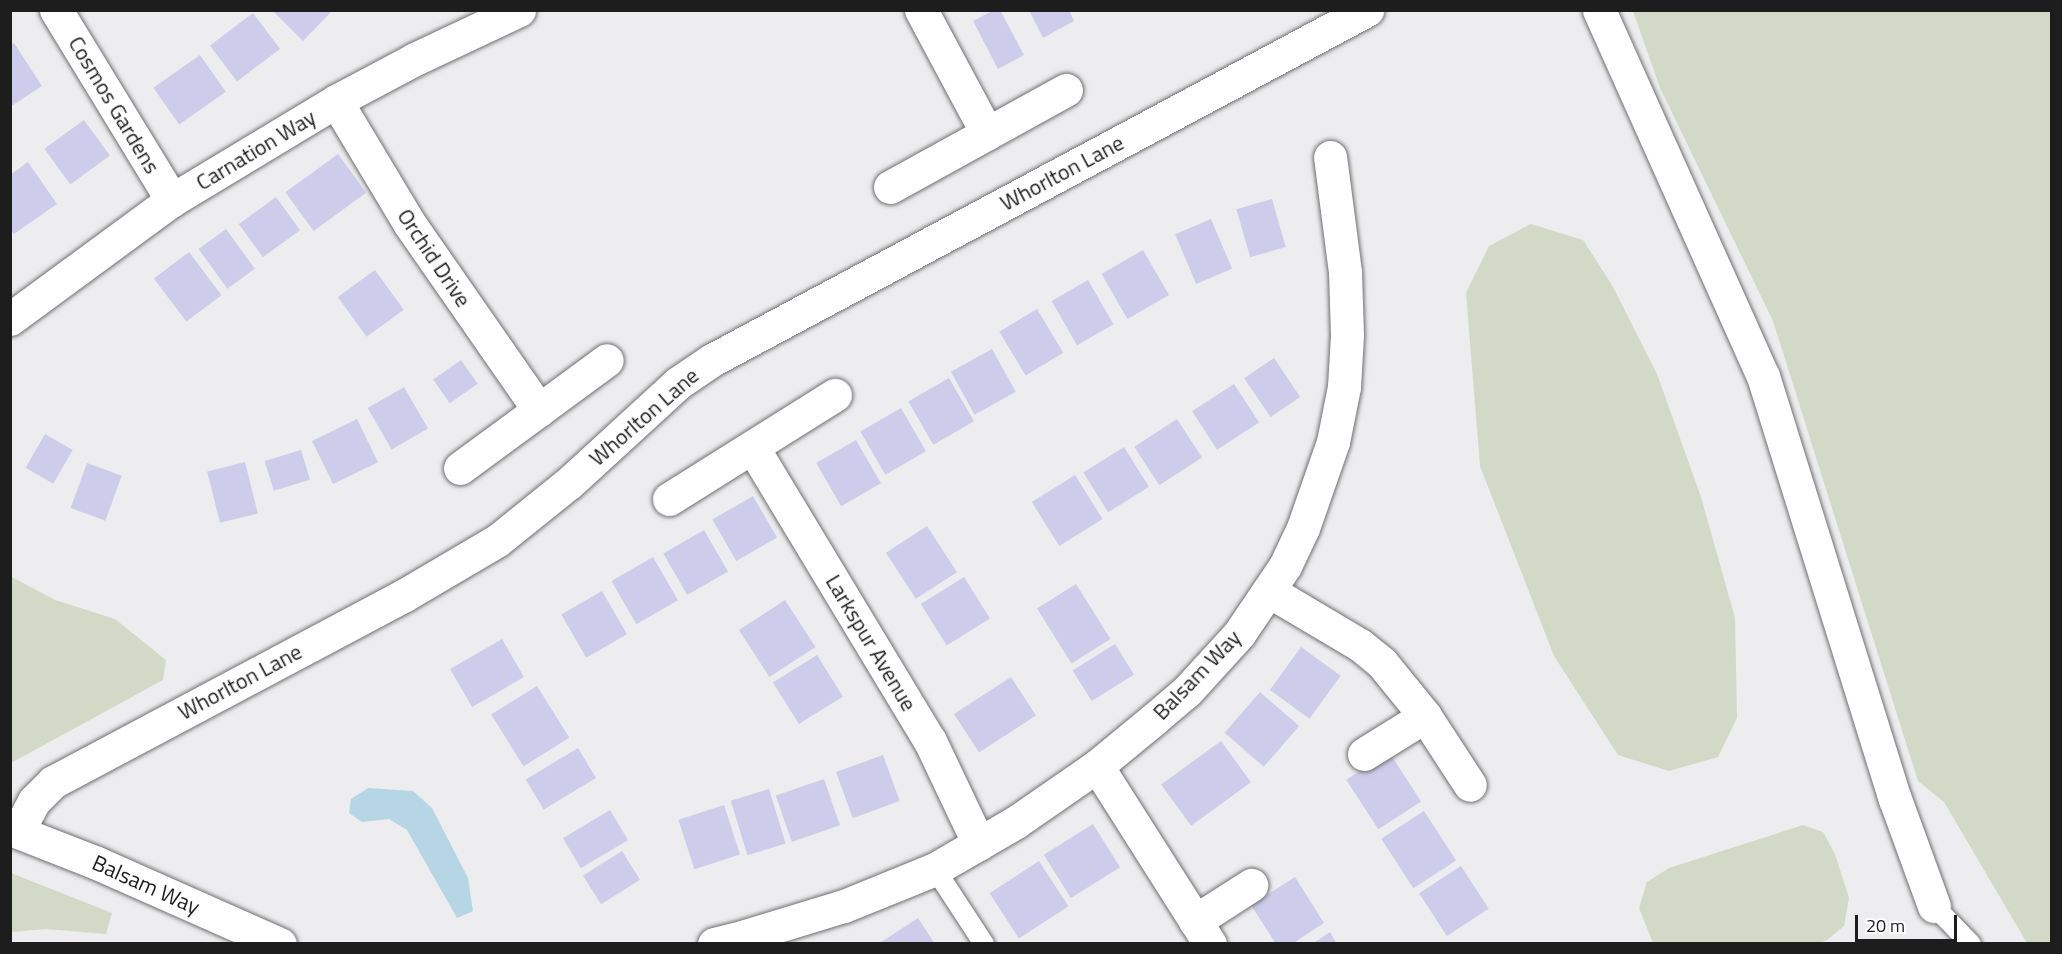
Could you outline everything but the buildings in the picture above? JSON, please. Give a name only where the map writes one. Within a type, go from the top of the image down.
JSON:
[{"type":"street","name":"Cosmos Gardens","points":[[56,10],[172,200]]},
{"type":"street","points":[[921,10],[987,134]]},
{"type":"street","name":"Whorlton Lane","points":[[14,830],[34,801],[53,782],[403,596],[498,540],[569,483],[678,383],[712,360],[1367,10]]},
{"type":"street","points":[[1599,10],[1763,376],[1895,799],[1935,906]]},
{"type":"street","name":"Carnation Way","points":[[10,319],[172,200],[336,101],[502,14]]},
{"type":"street","points":[[890,187],[1066,90]]},
{"type":"street","name":"Orchid Drive","points":[[336,101],[410,223],[539,410]]},
{"type":"street","name":"Balsam Way","points":[[714,944],[746,940],[844,906],[935,869],[1056,796],[1097,766],[1179,698],[1215,662],[1269,591],[1303,528],[1320,485],[1333,442],[1344,387],[1347,335],[1345,272],[1329,157]]},
{"type":"street","points":[[460,468],[607,360]]},
{"type":"street","points":[[669,499],[835,395]]},
{"type":"street","name":"Larkspur Avenue","points":[[753,448],[930,741],[979,844]]},
{"type":"street","points":[[1269,591],[1360,645],[1396,678],[1425,716],[1470,785]]},
{"type":"street","points":[[1364,754],[1425,716]]},
{"type":"street","points":[[1097,766],[1203,932],[1251,885]]},
{"type":"street","name":"Balsam Way","points":[[14,830],[276,943]]},
{"type":"lane","points":[[935,869],[984,944]]},
{"type":"lane","points":[[1935,906],[1971,944]]},
{"type":"green space","points":[[1633,11],[2051,11],[2051,943],[2027,943],[1944,802],[1918,781],[1773,321],[1660,88]]},
{"type":"green space","points":[[1531,224],[1583,240],[1612,285],[1657,374],[1701,497],[1735,618],[1737,718],[1718,757],[1669,771],[1618,755],[1554,656],[1480,466],[1466,293],[1489,246]]},
{"type":"green space","points":[[10,576],[55,600],[115,619],[166,660],[163,680],[11,763]]},
{"type":"green space","points":[[1803,825],[1823,832],[1835,854],[1849,898],[1844,926],[1827,940],[1817,944],[1653,943],[1639,908],[1647,882],[1669,868]]},
{"type":"green space","points":[[11,873],[112,913],[106,934],[46,929],[11,932]]},
{"type":"water","points":[[368,788],[413,791],[432,808],[468,878],[473,911],[457,918],[407,830],[389,819],[362,822],[349,813],[351,799]]}]
